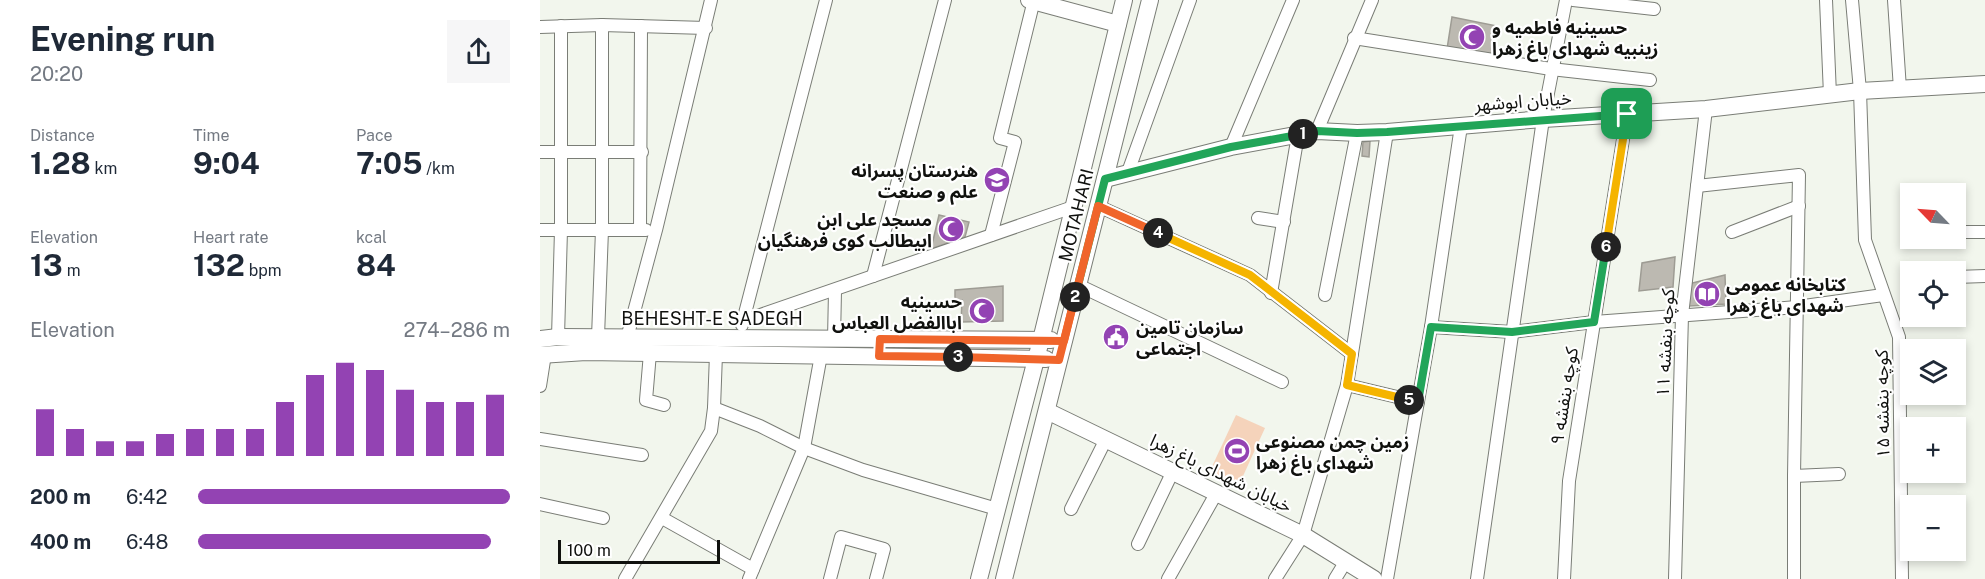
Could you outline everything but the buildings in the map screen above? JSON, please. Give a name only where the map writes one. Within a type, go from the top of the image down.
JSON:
[{"type":"street","points":[[627,338],[656,230],[711,0]]},
{"type":"street","points":[[739,338],[826,0]]},
{"type":"street","points":[[873,276],[945,0]]},
{"type":"street","points":[[991,236],[1015,142],[1000,138],[1032,0],[1118,24]]},
{"type":"street","name":"MOTAHARI","points":[[980,579],[1124,0]]},
{"type":"street","name":"MOTAHARI","points":[[1004,579],[1150,0]]},
{"type":"street","points":[[1128,172],[1190,0]]},
{"type":"street","points":[[1231,147],[1293,0]]},
{"type":"street","points":[[1317,131],[1371,0]]},
{"type":"street","points":[[1477,579],[1543,119],[1566,0]]},
{"type":"street","points":[[1573,0],[1654,9]]},
{"type":"street","points":[[1826,0],[1830,95]]},
{"type":"street","name":"کوچه بنفشه ١۵","points":[[1852,0],[1860,91],[1865,240],[1899,337],[1902,579]]},
{"type":"street","points":[[1894,0],[1900,89]]},
{"type":"street","points":[[540,27],[603,25],[706,28]]},
{"type":"street","points":[[598,337],[602,230],[603,25]]},
{"type":"street","points":[[558,337],[561,230],[561,26]]},
{"type":"street","points":[[640,230],[641,26]]},
{"type":"street","points":[[1354,38],[1551,69],[1650,80]]},
{"type":"street","name":"خیابان ابوشهر","points":[[1105,179],[1231,147],[1317,131],[1387,132],[1706,109],[1860,91],[1985,84]]},
{"type":"street","name":"کوچه بنفشه ۱۱","points":[[1675,579],[1682,315],[1706,109]]},
{"type":"street","name":"کوچه بنفشه ۹","points":[[1564,579],[1569,481],[1627,114]]},
{"type":"street","points":[[1387,579],[1431,327],[1461,126]]},
{"type":"street","points":[[1275,579],[1303,535],[1347,385],[1387,132]]},
{"type":"street","points":[[1325,295],[1357,133]]},
{"type":"street","points":[[1271,293],[1298,135]]},
{"type":"street","points":[[540,152],[642,152]]},
{"type":"street","points":[[1697,186],[1799,175],[1794,579]]},
{"type":"street","points":[[1098,206],[1250,275],[1352,354]]},
{"type":"street","points":[[1732,232],[1798,206]]},
{"type":"street","points":[[743,321],[1073,207]]},
{"type":"street","points":[[1258,218],[1284,222]]},
{"type":"street","points":[[540,230],[656,230]]},
{"type":"street","points":[[1966,232],[1985,231]]},
{"type":"street","points":[[1966,277],[1985,276]]},
{"type":"street","points":[[1078,285],[1282,382]]},
{"type":"street","points":[[834,339],[835,291]]},
{"type":"street","points":[[1431,327],[1512,332],[1594,322],[1797,307],[1883,295]]},
{"type":"street","name":"BEHESHT-E SADEGH","points":[[542,350],[558,337],[1064,341]]},
{"type":"street","points":[[879,356],[880,339]]},
{"type":"street","points":[[540,386],[542,350]]},
{"type":"street","name":"BEHESHT-E SADEGH","points":[[542,350],[1059,360]]},
{"type":"street","points":[[650,353],[646,400],[664,405]]},
{"type":"street","points":[[625,579],[711,430],[716,354]]},
{"type":"street","points":[[662,518],[751,574],[804,448],[821,355]]},
{"type":"street","points":[[1347,385],[1418,402]]},
{"type":"street","points":[[714,408],[760,426],[804,448],[863,470],[997,509]]},
{"type":"street","name":"خیابان شهدای باغ‌ زهرا","points":[[1047,411],[1303,535],[1374,579]]},
{"type":"street","points":[[540,439],[642,455]]},
{"type":"street","points":[[1071,509],[1106,439]]},
{"type":"street","points":[[1138,544],[1173,471]]},
{"type":"street","points":[[1794,476],[1839,474]]},
{"type":"street","points":[[1168,579],[1217,492]]},
{"type":"street","points":[[540,504],[603,518]]},
{"type":"street","points":[[830,579],[841,537],[885,549],[876,579]]},
{"type":"street","points":[[1335,579],[1346,561]]},
{"type":"shaded area","name":"زمین چمن مصنوعی شهدای باغ زهرا","points":[[1236,415],[1265,428],[1238,487],[1209,473]]},
{"type":"place","name":"حسینیه فاطمیه و زینبیه شهدای باغ زهرا","points":[[1472,37]]},
{"type":"place","name":"هنرستان پسرانه علم و صنعت","points":[[997,180]]},
{"type":"place","name":"مسجد علی ابن ابیطالب کوی فرهنگیان","points":[[951,229]]},
{"type":"place","name":"کتابخانه عمومی شهدای باغ زهرا","points":[[1707,294]]},
{"type":"place","name":"حسینیه اباالفضل العباس","points":[[982,311]]},
{"type":"place","name":"سازمان تامین اجتماعی","points":[[1116,337]]},
{"type":"place","name":"زمین چمن مصنوعی شهدای باغ زهرا","points":[[1237,451]]},
{"type":"route","points":[[1627,114],[1387,132],[1317,131],[1231,147],[1105,179],[1098,206],[1078,285],[1064,341],[880,339],[879,356],[1059,360],[1064,341],[1098,206],[1250,275],[1352,354],[1347,385],[1418,402],[1431,327],[1512,332],[1594,322],[1627,114]]}]
